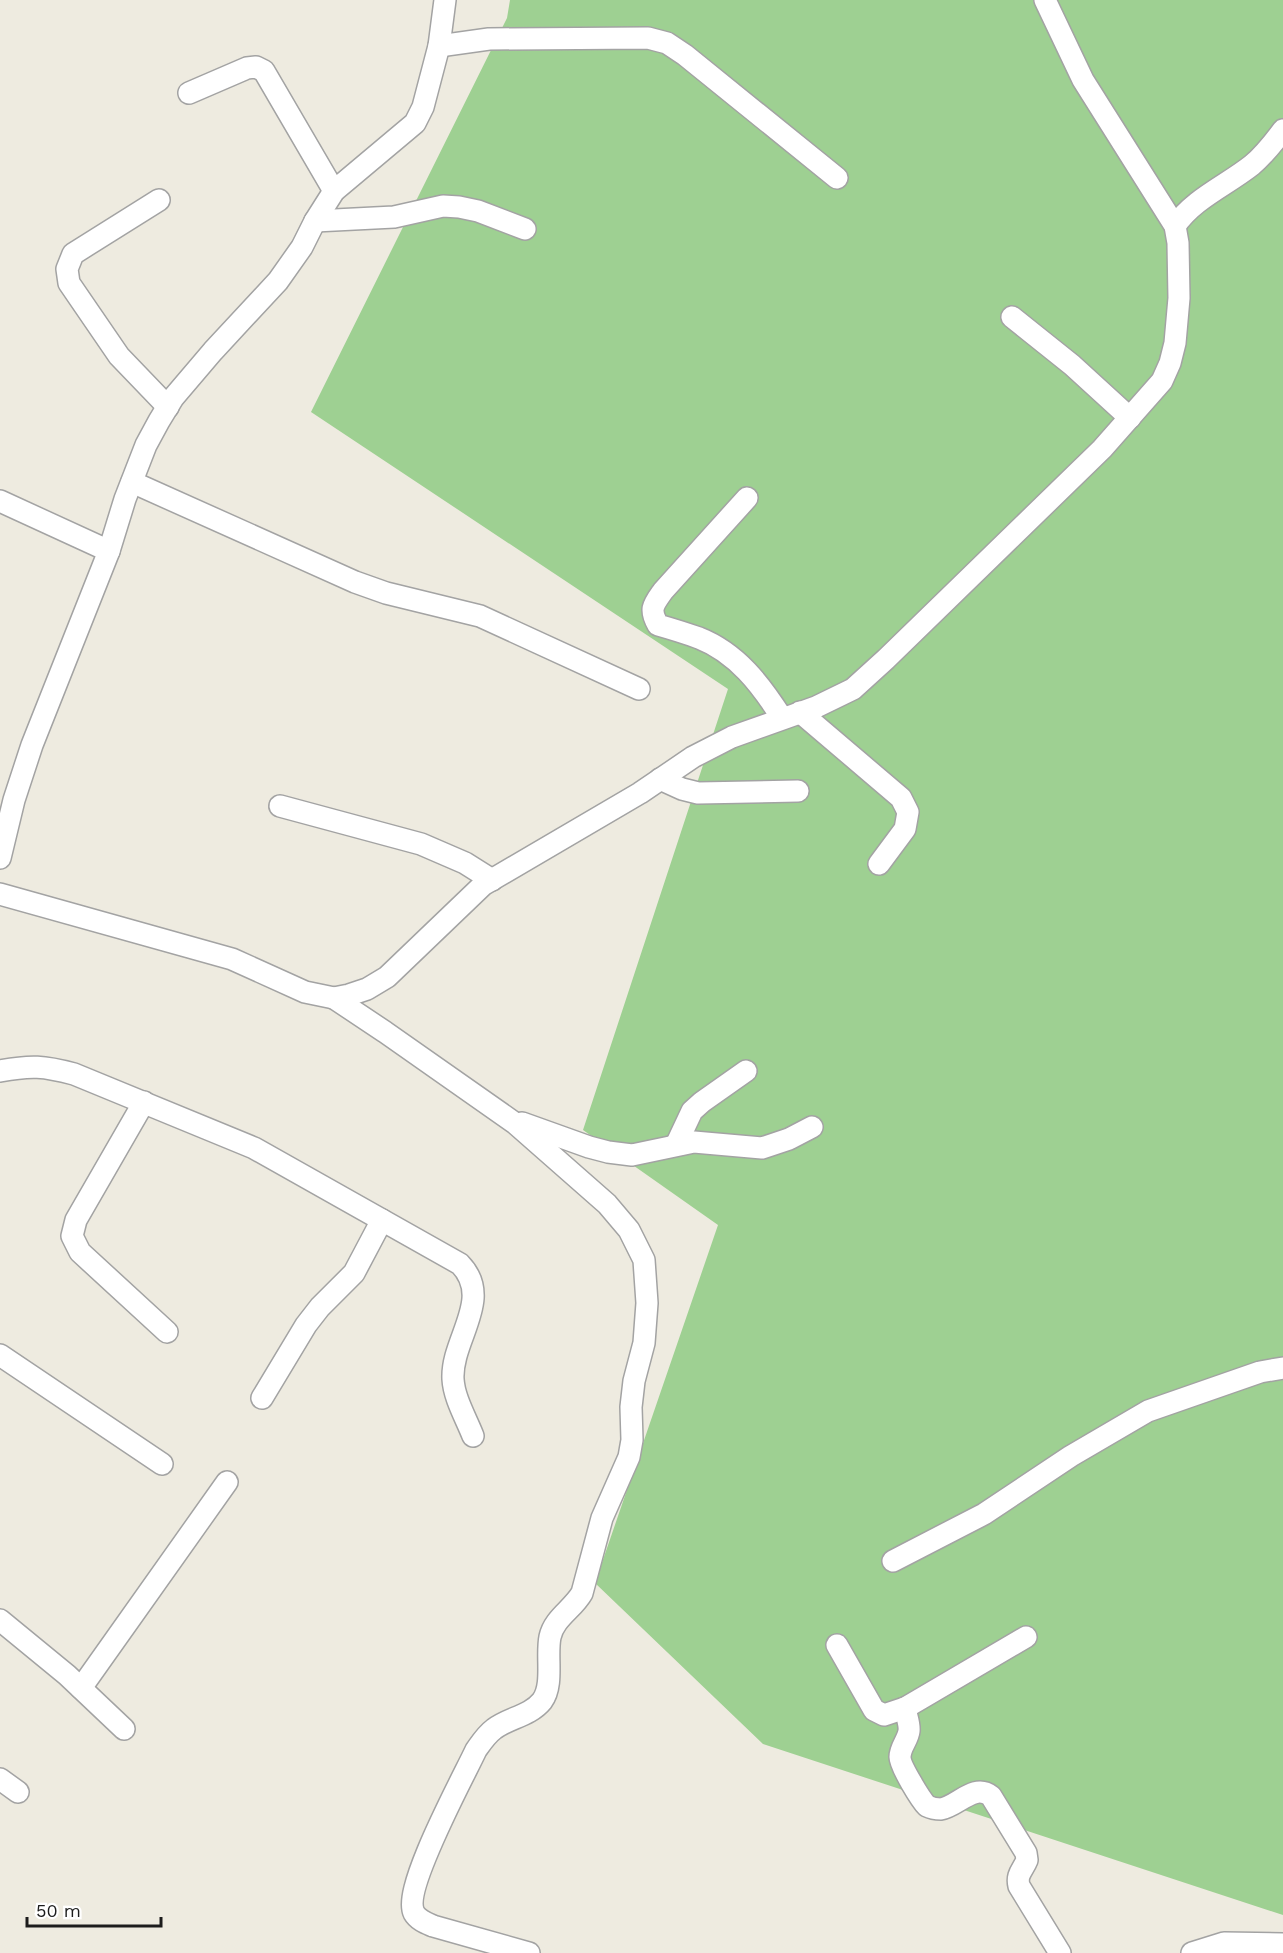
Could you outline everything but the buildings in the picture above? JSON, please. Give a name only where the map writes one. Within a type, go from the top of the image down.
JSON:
[{"type":"street","points":[[0,858],[14,800],[32,745],[109,551],[146,446],[168,407],[213,351],[278,280],[302,247],[315,220],[334,190],[415,123],[423,107],[439,46],[445,0]]},
{"type":"street","points":[[334,998],[368,989],[387,976],[483,885],[693,757],[732,737],[816,707],[852,689],[1094,457],[1162,381],[1175,343],[1179,287],[1178,243],[1175,226],[1083,80],[1045,0]]},
{"type":"street","points":[[439,46],[489,39],[648,39],[667,43],[686,55],[837,178]]},
{"type":"street","points":[[189,93],[247,68],[256,67],[264,70],[334,190]]},
{"type":"street","points":[[1175,226],[1183,214],[1194,205],[1253,164],[1283,130]]},
{"type":"street","points":[[159,200],[73,254],[67,269],[69,283],[106,340],[118,356],[168,407]]},
{"type":"street","points":[[315,220],[394,217],[443,206],[478,211],[525,229]]},
{"type":"street","points":[[1012,317],[1072,365],[1130,418]]},
{"type":"street","points":[[132,482],[355,582],[386,593],[480,616],[639,689]]},
{"type":"street","points":[[747,498],[663,591],[654,604],[653,616],[658,625],[700,639],[725,652],[791,715],[901,798],[908,812],[905,829],[879,864]]},
{"type":"street","points":[[0,501],[109,551]]},
{"type":"street","points":[[660,779],[698,793],[798,791]]},
{"type":"street","points":[[279,806],[421,844],[465,863],[492,880]]},
{"type":"street","points":[[0,894],[232,959],[305,992],[334,998],[507,1118],[607,1204],[629,1230],[644,1260],[647,1303],[644,1344],[634,1381],[632,1440],[629,1457],[602,1518],[582,1593],[555,1623],[550,1636],[547,1689],[542,1701],[531,1711],[494,1729],[476,1750],[422,1865],[413,1896],[414,1912],[420,1919],[433,1926],[529,1953]]},
{"type":"street","points":[[0,1071],[25,1066],[50,1068],[74,1074],[254,1148],[460,1264],[468,1273],[474,1288],[473,1307],[454,1363],[453,1378],[454,1391],[473,1436]]},
{"type":"street","points":[[676,1145],[692,1111],[746,1071]]},
{"type":"street","points":[[144,1102],[76,1220],[72,1236],[80,1252],[168,1332]]},
{"type":"street","points":[[507,1118],[608,1152],[632,1155],[694,1142],[762,1148],[780,1143],[812,1127]]},
{"type":"street","points":[[262,1398],[306,1325],[320,1307],[354,1273],[382,1220]]},
{"type":"street","points":[[0,1355],[162,1464]]},
{"type":"street","points":[[893,1561],[984,1514],[1071,1456],[1148,1411],[1260,1372],[1283,1368]]},
{"type":"street","points":[[81,1688],[227,1482]]},
{"type":"street","points":[[0,1620],[81,1688],[124,1729]]},
{"type":"street","points":[[837,1645],[874,1710],[885,1715],[905,1708],[1026,1637]]},
{"type":"street","points":[[905,1708],[909,1729],[901,1749],[900,1759],[904,1770],[927,1805],[934,1808],[942,1809],[977,1792],[986,1792],[992,1796],[1026,1853],[1027,1860],[1017,1879],[1019,1886],[1060,1953]]},
{"type":"street","points":[[0,1779],[18,1792]]},
{"type":"street","points":[[1192,1953],[1224,1943],[1283,1944]]},
{"type":"green space","points":[[510,0],[1283,0],[1283,1915],[763,1744],[595,1583],[718,1225],[583,1130],[728,689],[311,412],[507,18]]}]
